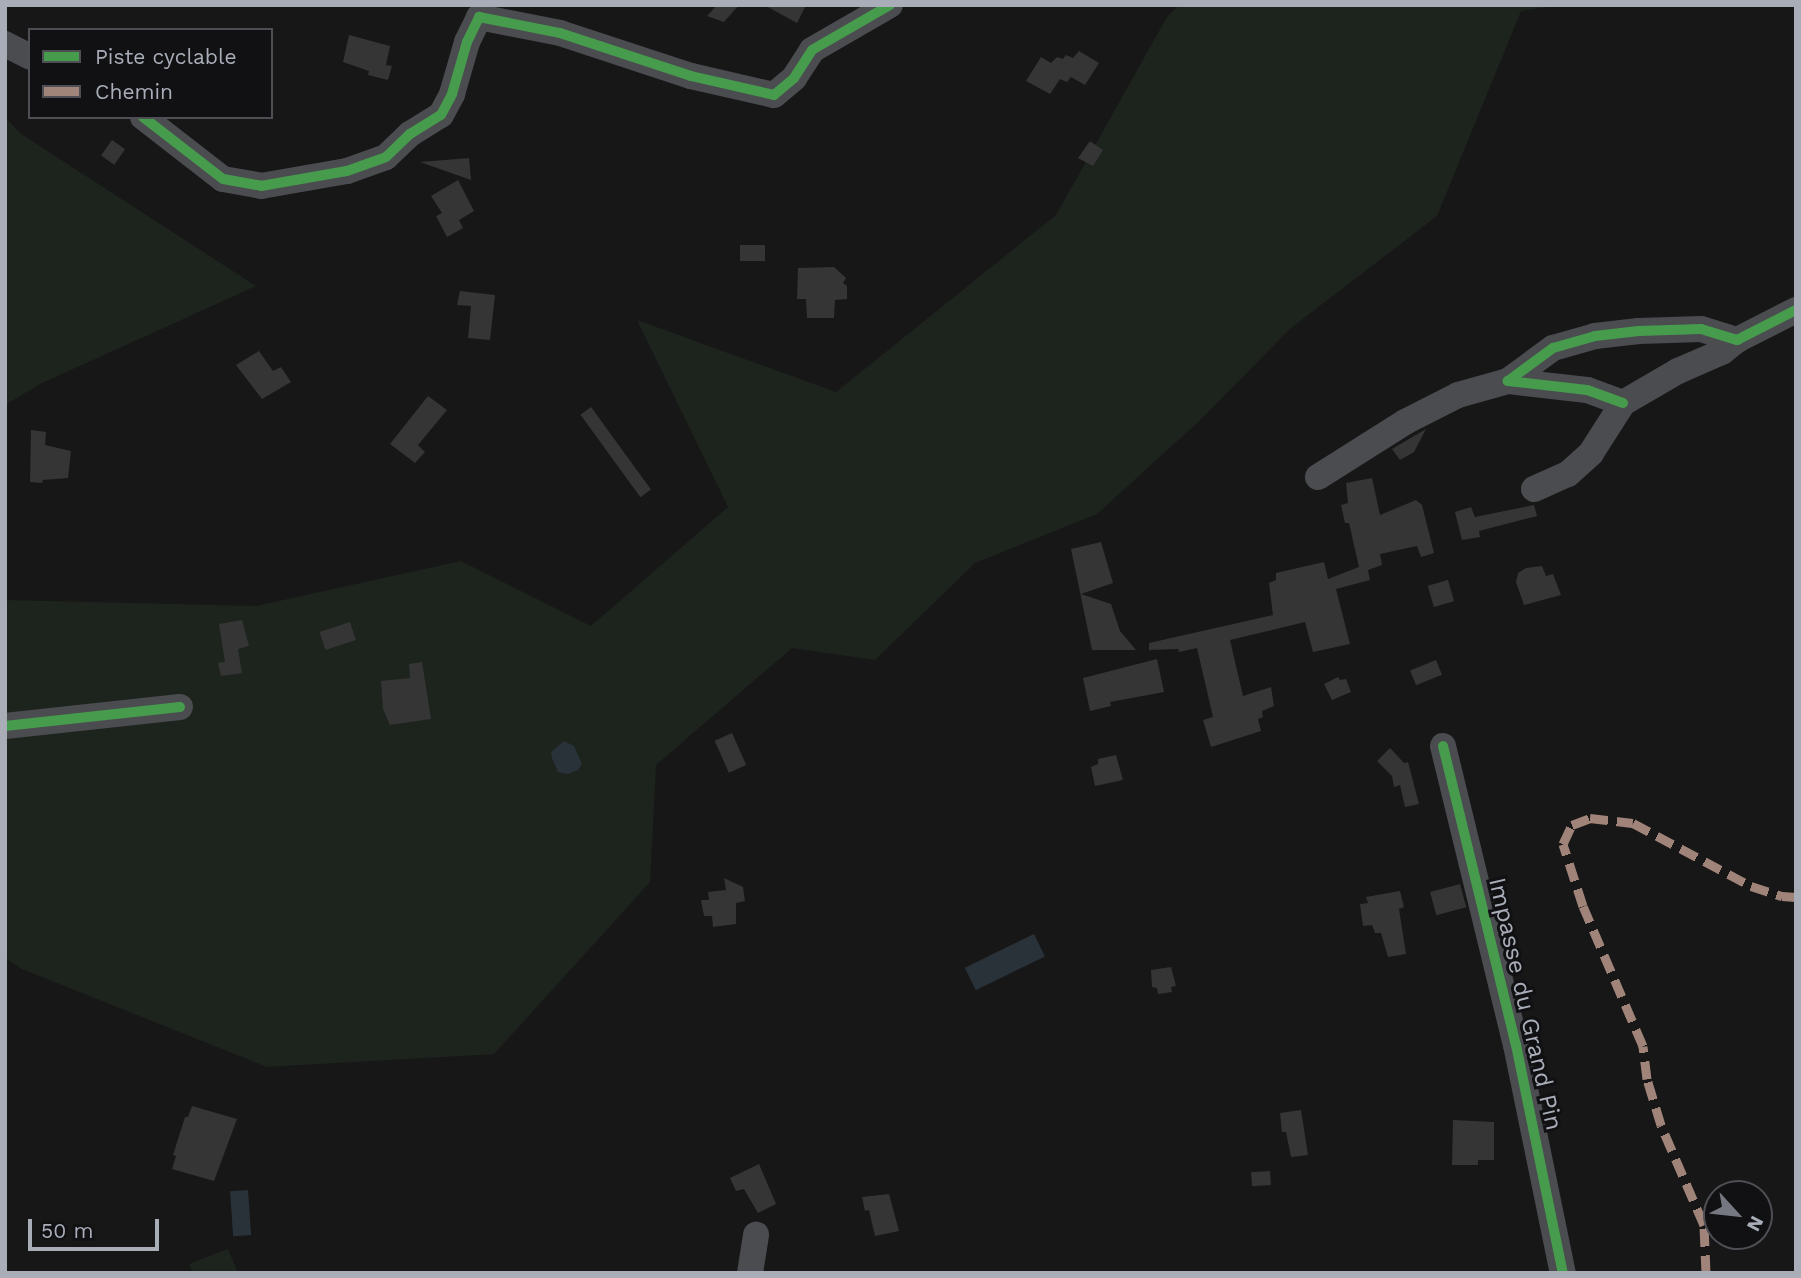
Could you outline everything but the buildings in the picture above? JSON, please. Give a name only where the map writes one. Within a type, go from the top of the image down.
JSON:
[{"type":"street","points":[[146,119],[223,180],[261,186],[347,171],[386,157],[410,134],[441,115],[452,94],[467,42],[479,17],[560,33],[691,76],[774,95],[794,78],[812,50],[890,5]]},
{"type":"street","points":[[5,44],[28,56]]},
{"type":"street","points":[[1534,489],[1569,474],[1583,460],[1623,402],[1678,371],[1722,352],[1737,340],[1796,310]]},
{"type":"street","points":[[1318,477],[1405,422],[1458,395],[1508,381],[1553,348],[1595,336],[1639,331],[1701,329],[1737,340]]},
{"type":"street","points":[[1508,381],[1587,390],[1623,402]]},
{"type":"street","points":[[5,726],[180,706]]},
{"type":"street","name":"Impasse du Grand Pin","points":[[1443,746],[1516,1045],[1563,1273]]},
{"type":"street","points":[[750,1273],[756,1234]]},
{"type":"shaded area","points":[[1179,5],[1561,5],[1521,11],[1437,216],[1291,328],[1197,423],[1097,514],[975,563],[875,660],[792,648],[656,765],[650,882],[494,1054],[267,1067],[22,969],[5,958],[5,600],[256,606],[461,561],[591,626],[728,507],[637,320],[836,392],[1056,215],[1167,17]]},
{"type":"shaded area","points":[[5,117],[21,134],[256,286],[40,384],[5,405]]},
{"type":"shaded area","points":[[564,741],[574,746],[582,764],[578,770],[568,774],[558,772],[551,752]]},
{"type":"shaded area","points":[[1034,934],[1045,956],[976,990],[965,968]]},
{"type":"shaded area","points":[[248,1190],[251,1235],[233,1236],[230,1191]]},
{"type":"shaded area","points":[[228,1249],[238,1273],[193,1273],[189,1264]]},
{"type":"marked path","points":[[1706,1273],[1704,1225],[1661,1125],[1647,1079],[1643,1046],[1583,906],[1563,844],[1572,825],[1590,818],[1633,823],[1751,886],[1782,896],[1796,897]]},
{"type":"cycle path","points":[[146,119],[223,179],[261,186],[347,171],[386,157],[410,134],[441,115],[452,94],[467,42],[479,17],[560,33],[691,76],[774,95],[794,78],[812,50],[890,5]]},
{"type":"cycle path","points":[[1623,403],[1587,390],[1508,381],[1553,348],[1595,336],[1701,329],[1737,340],[1796,310]]},
{"type":"cycle path","points":[[5,726],[180,707]]},
{"type":"cycle path","points":[[1443,746],[1516,1045],[1563,1273]]}]
